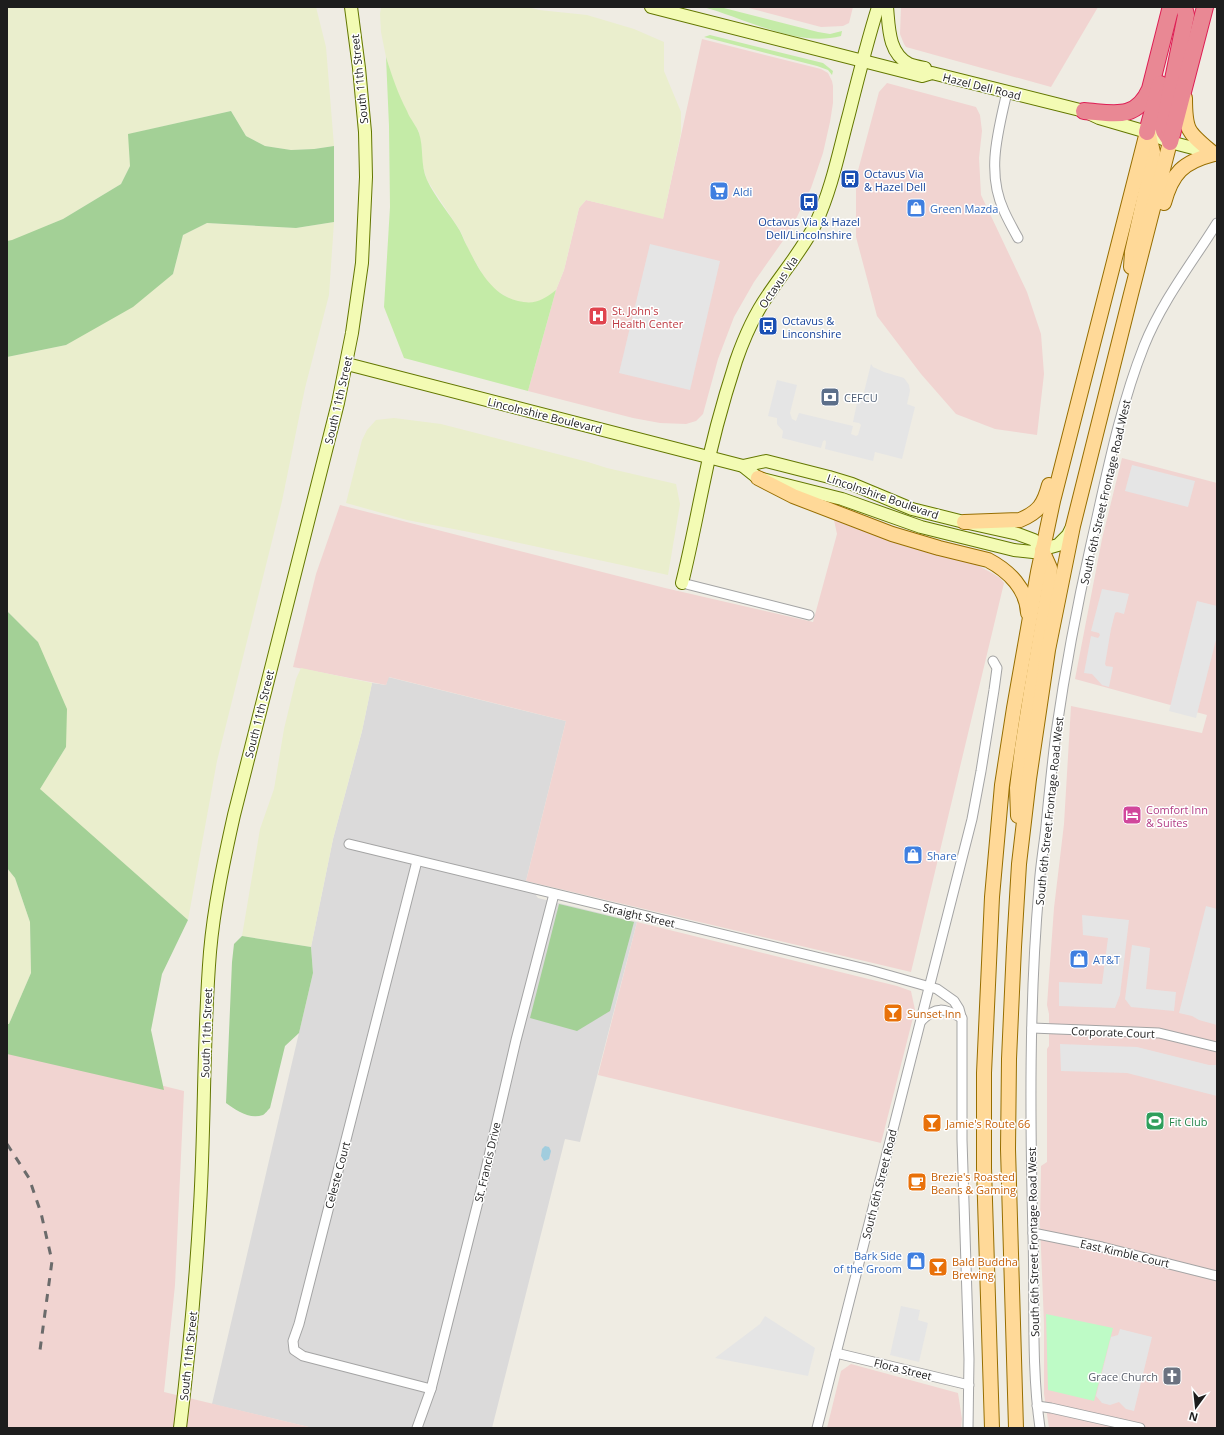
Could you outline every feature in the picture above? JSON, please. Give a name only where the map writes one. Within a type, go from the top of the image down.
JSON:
[{"type":"highway","points":[[1084,111],[1114,114],[1129,112],[1139,106],[1146,98],[1150,89],[1172,7]]},
{"type":"highway","points":[[1148,132],[1179,7]]},
{"type":"highway","points":[[1170,142],[1164,131],[1164,124],[1186,15],[1184,7]]},
{"type":"highway","points":[[1170,142],[1205,7]]},
{"type":"main road","points":[[1184,88],[1185,114],[1188,130],[1194,138],[1215,154]]},
{"type":"main road","points":[[1131,294],[1132,252],[1152,163],[1153,152],[1148,132]]},
{"type":"main road","points":[[992,1428],[984,1168],[984,1073],[992,897],[1002,785],[1027,629],[1042,550],[1148,132]]},
{"type":"main road","points":[[1016,1428],[1008,1142],[1010,1014],[1020,856],[1029,779],[1048,650],[1073,526],[1170,142]]},
{"type":"main road","points":[[1131,294],[1149,257],[1166,195],[1172,179],[1184,166],[1202,157],[1215,154]]},
{"type":"main road","points":[[964,522],[1020,520],[1038,509],[1045,499],[1086,341],[1103,305]]},
{"type":"main road","points":[[758,478],[793,496],[851,519],[911,540],[988,560],[998,565],[1015,581],[1024,597],[1028,608],[1027,629]]},
{"type":"main road","points":[[1020,856],[1016,788],[1030,691],[1050,586],[1050,568],[1042,550]]},
{"type":"street","name":"South 11th Street","points":[[180,1428],[194,1304],[200,1205],[207,1004],[210,951],[216,901],[234,815],[338,403],[346,364],[362,263],[366,196],[365,132],[351,7]]},
{"type":"street","name":"Hazel Dell Road","points":[[651,7],[922,76],[932,73],[1084,111],[1099,118],[1148,132],[1170,142],[1215,154]]},
{"type":"street","name":"Octavus Via","points":[[682,583],[710,457],[736,361],[748,331],[767,296],[802,247],[815,224],[836,167],[862,61],[878,7]]},
{"type":"street","points":[[887,7],[892,43],[896,52],[904,61],[926,68],[932,73]]},
{"type":"street","points":[[1007,92],[996,142],[994,172],[997,192],[1004,211],[1018,238]]},
{"type":"street","name":"South 6th Street Frontage Road West","points":[[1040,1428],[1037,1406],[1034,1343],[1031,1190],[1032,1028],[1039,886],[1056,733],[1070,646],[1101,500],[1131,382],[1145,343],[1165,302],[1217,223]]},
{"type":"street","name":"Lincolnshire Boulevard","points":[[346,364],[743,466],[758,478],[842,499],[921,527],[1014,550],[1033,552],[1058,545],[1068,535],[1073,526]]},
{"type":"street","name":"Lincolnshire Boulevard","points":[[743,466],[766,461],[799,468],[852,484],[912,508],[964,522],[1018,534],[1034,540],[1042,550]]},
{"type":"street","points":[[682,583],[809,615]]},
{"type":"street","name":"South 6th Street Road","points":[[817,1428],[972,818],[997,668],[994,661]]},
{"type":"street","name":"Straight Street","points":[[349,844],[870,970],[929,986],[949,996],[959,1009],[962,1018]]},
{"type":"street","name":"Celeste Court","points":[[417,861],[348,1135],[299,1324],[293,1341],[294,1350],[302,1356],[431,1388]]},
{"type":"street","name":"St. Francis Drive","points":[[417,1428],[431,1388],[482,1186],[516,1040],[554,894]]},
{"type":"street","points":[[920,1021],[929,1013],[937,1010],[942,1010],[962,1018],[962,1146],[969,1385],[968,1428]]},
{"type":"street","name":"Corporate Court","points":[[1032,1028],[1159,1033],[1217,1047]]},
{"type":"street","name":"East Kimble Court","points":[[1033,1233],[1102,1247],[1217,1276]]},
{"type":"street","name":"Flora Street","points":[[836,1353],[969,1385]]},
{"type":"street","points":[[1037,1406],[1140,1428]]},
{"type":"shaded area","points":[[745,7],[853,7],[849,23],[843,26],[821,27]]},
{"type":"shaded area","points":[[901,7],[1098,7],[1051,87],[906,47],[900,34]]},
{"type":"shaded area","points":[[702,39],[821,69],[828,73],[833,86],[833,103],[830,122],[823,153],[811,188],[787,235],[754,282],[734,317],[718,359],[703,414],[696,421],[686,424],[660,423],[633,418],[528,391],[556,290],[564,270],[579,208],[586,200],[663,218]]},
{"type":"shaded area","points":[[887,83],[976,107],[980,115],[982,131],[979,158],[981,195],[1027,292],[1041,334],[1044,374],[1037,435],[995,429],[956,414],[921,374],[877,316],[856,237],[856,178],[879,92]]},
{"type":"shaded area","points":[[650,244],[720,261],[690,390],[619,373]]},
{"type":"shaded area","points":[[871,364],[873,367],[884,372],[904,378],[909,385],[910,391],[907,404],[915,407],[902,459],[875,452],[873,461],[825,449],[825,440],[823,441],[821,448],[782,438],[783,431],[777,424],[777,418],[768,416],[777,380],[797,385],[790,413],[792,419],[796,421],[799,413],[853,426],[851,434],[856,436],[858,435],[861,425],[853,422],[858,398],[867,399],[864,392]]},
{"type":"shaded area","points":[[1122,458],[1217,483],[1217,1428],[1049,1428],[1044,1394],[1044,1324],[1040,1224],[1041,1166],[1047,1162],[1047,1049],[1049,1046],[1049,1014],[1047,1005],[1054,908],[1064,824],[1071,706],[1202,733],[1207,715],[1075,679],[1102,539]]},
{"type":"shaded area","points":[[1132,465],[1195,481],[1188,507],[1125,491]]},
{"type":"shaded area","points":[[340,505],[665,588],[813,622],[837,534],[834,520],[908,547],[975,564],[1000,578],[1004,583],[911,972],[526,881],[566,721],[389,677],[386,685],[293,667],[316,574]]},
{"type":"shaded area","points":[[1102,589],[1129,594],[1124,614],[1117,612],[1115,613],[1111,629],[1105,664],[1106,666],[1113,667],[1109,687],[1102,685],[1092,674],[1084,673],[1091,636],[1098,638],[1100,635],[1099,633],[1091,631]]},
{"type":"shaded area","points":[[1197,601],[1217,606],[1217,636],[1196,718],[1169,711]]},
{"type":"shaded area","points":[[388,677],[566,721],[526,881],[538,898],[637,922],[580,1142],[565,1139],[492,1428],[313,1428],[212,1404],[313,973],[311,947],[333,839],[362,731],[372,683],[386,685]]},
{"type":"shaded area","points":[[1206,906],[1217,909],[1217,1025],[1179,1013]]},
{"type":"shaded area","points":[[1082,915],[1129,920],[1120,995],[1115,1008],[1059,1006],[1059,982],[1102,984],[1108,938],[1083,935]]},
{"type":"shaded area","points":[[637,922],[897,986],[911,991],[915,1010],[881,1143],[598,1075]]},
{"type":"shaded area","points":[[1132,945],[1150,948],[1146,989],[1176,992],[1174,1011],[1131,1007],[1125,999]]},
{"type":"shaded area","points":[[1060,1044],[1137,1047],[1209,1065],[1217,1065],[1217,1096],[1127,1073],[1061,1071]]},
{"type":"shaded area","points":[[7,1047],[184,1091],[175,1285],[164,1392],[313,1428],[7,1428]]},
{"type":"shaded area","points":[[901,1306],[920,1310],[918,1320],[928,1323],[919,1362],[890,1355]]},
{"type":"shaded area","points":[[765,1316],[815,1348],[808,1376],[715,1358],[760,1324]]},
{"type":"shaded area","points":[[1120,1329],[1152,1337],[1134,1411],[1126,1409],[1119,1402],[1110,1405],[1102,1403],[1096,1396],[1111,1337],[1118,1335]]},
{"type":"shaded area","points":[[851,1364],[958,1393],[962,1419],[961,1428],[827,1428],[841,1371]]},
{"type":"green space","points":[[7,7],[316,7],[326,47],[334,146],[291,150],[265,146],[246,136],[231,111],[129,134],[130,166],[121,184],[63,219],[12,241],[7,241]]},
{"type":"green space","points":[[381,7],[528,7],[539,10],[587,15],[634,29],[664,42],[664,71],[681,112],[681,133],[663,219],[586,200],[579,208],[564,270],[556,290],[544,300],[528,304],[510,299],[492,288],[468,249],[461,232],[427,180],[422,163],[419,132],[407,113],[395,86],[386,57],[381,32]]},
{"type":"green space","points":[[703,7],[720,7],[818,32],[830,34],[842,31],[841,36],[824,39],[789,35]]},
{"type":"green space","points":[[710,35],[823,63],[833,71],[832,75],[828,70],[817,66],[704,37]]},
{"type":"green space","points":[[386,57],[401,98],[419,133],[427,180],[460,231],[477,265],[487,280],[509,298],[524,302],[538,301],[556,290],[528,391],[404,358],[384,307],[390,207]]},
{"type":"green space","points":[[231,111],[246,136],[265,146],[291,150],[334,146],[334,222],[296,228],[207,223],[183,235],[173,274],[133,307],[66,345],[7,357],[7,241],[63,219],[121,184],[130,166],[128,134]]},
{"type":"green space","points":[[334,222],[329,295],[305,388],[282,501],[217,761],[188,920],[39,789],[66,747],[38,642],[8,612],[7,357],[66,345],[173,274],[183,235],[207,223],[296,228]]},
{"type":"green space","points":[[394,418],[441,424],[607,468],[676,484],[680,504],[668,575],[407,520],[346,503],[362,440],[367,430],[376,420]]},
{"type":"green space","points":[[7,603],[8,612],[38,642],[67,709],[66,747],[40,789],[188,920],[162,974],[151,1030],[164,1090],[7,1054],[7,1024],[9,1024],[31,973],[30,922],[15,878],[7,868]]},
{"type":"green space","points":[[301,668],[372,683],[362,731],[333,839],[311,947],[242,936],[260,829],[274,789],[284,729],[296,679]]},
{"type":"green space","points":[[7,868],[15,878],[30,922],[31,973],[9,1024],[7,1024]]},
{"type":"green space","points":[[559,904],[634,922],[610,1011],[577,1031],[530,1018]]},
{"type":"green space","points":[[242,936],[311,947],[313,973],[299,1033],[285,1046],[270,1108],[264,1114],[258,1116],[243,1114],[226,1103],[232,962],[234,944]]},
{"type":"green space","points":[[1046,1314],[1113,1328],[1094,1401],[1048,1390]]},
{"type":"water","points":[[545,1146],[549,1147],[551,1151],[549,1159],[544,1161],[541,1156],[542,1149]]},
{"type":"railway","points":[[7,1144],[29,1178],[41,1213],[52,1261],[40,1350]]},
{"type":"place","name":"Octavus Via & Hazel Dell","points":[[850,179]]},
{"type":"place","name":"Aldi","points":[[719,191]]},
{"type":"place","name":"Octavus Via & Hazel Dell/Lincolnshire","points":[[809,202]]},
{"type":"place","name":"Green Mazda","points":[[916,208]]},
{"type":"place","name":"St. John's Health Center","points":[[598,316]]},
{"type":"place","name":"Octavus & Linconshire","points":[[768,326]]},
{"type":"place","name":"CEFCU","points":[[830,397]]},
{"type":"place","name":"Comfort Inn & Suites","points":[[1132,815]]},
{"type":"place","name":"Share","points":[[913,855]]},
{"type":"place","name":"AT&T","points":[[1079,959]]},
{"type":"place","name":"Sunset Inn","points":[[893,1013]]},
{"type":"place","name":"Fit Club","points":[[1155,1121]]},
{"type":"place","name":"Jamie's Route 66","points":[[932,1123]]},
{"type":"place","name":"Brezie's Roasted Beans & Gaming","points":[[917,1182]]},
{"type":"place","name":"Bark Side of the Groom","points":[[916,1261]]},
{"type":"place","name":"Bald Buddha Brewing","points":[[938,1267]]},
{"type":"place","name":"Grace Church","points":[[1172,1376]]}]
